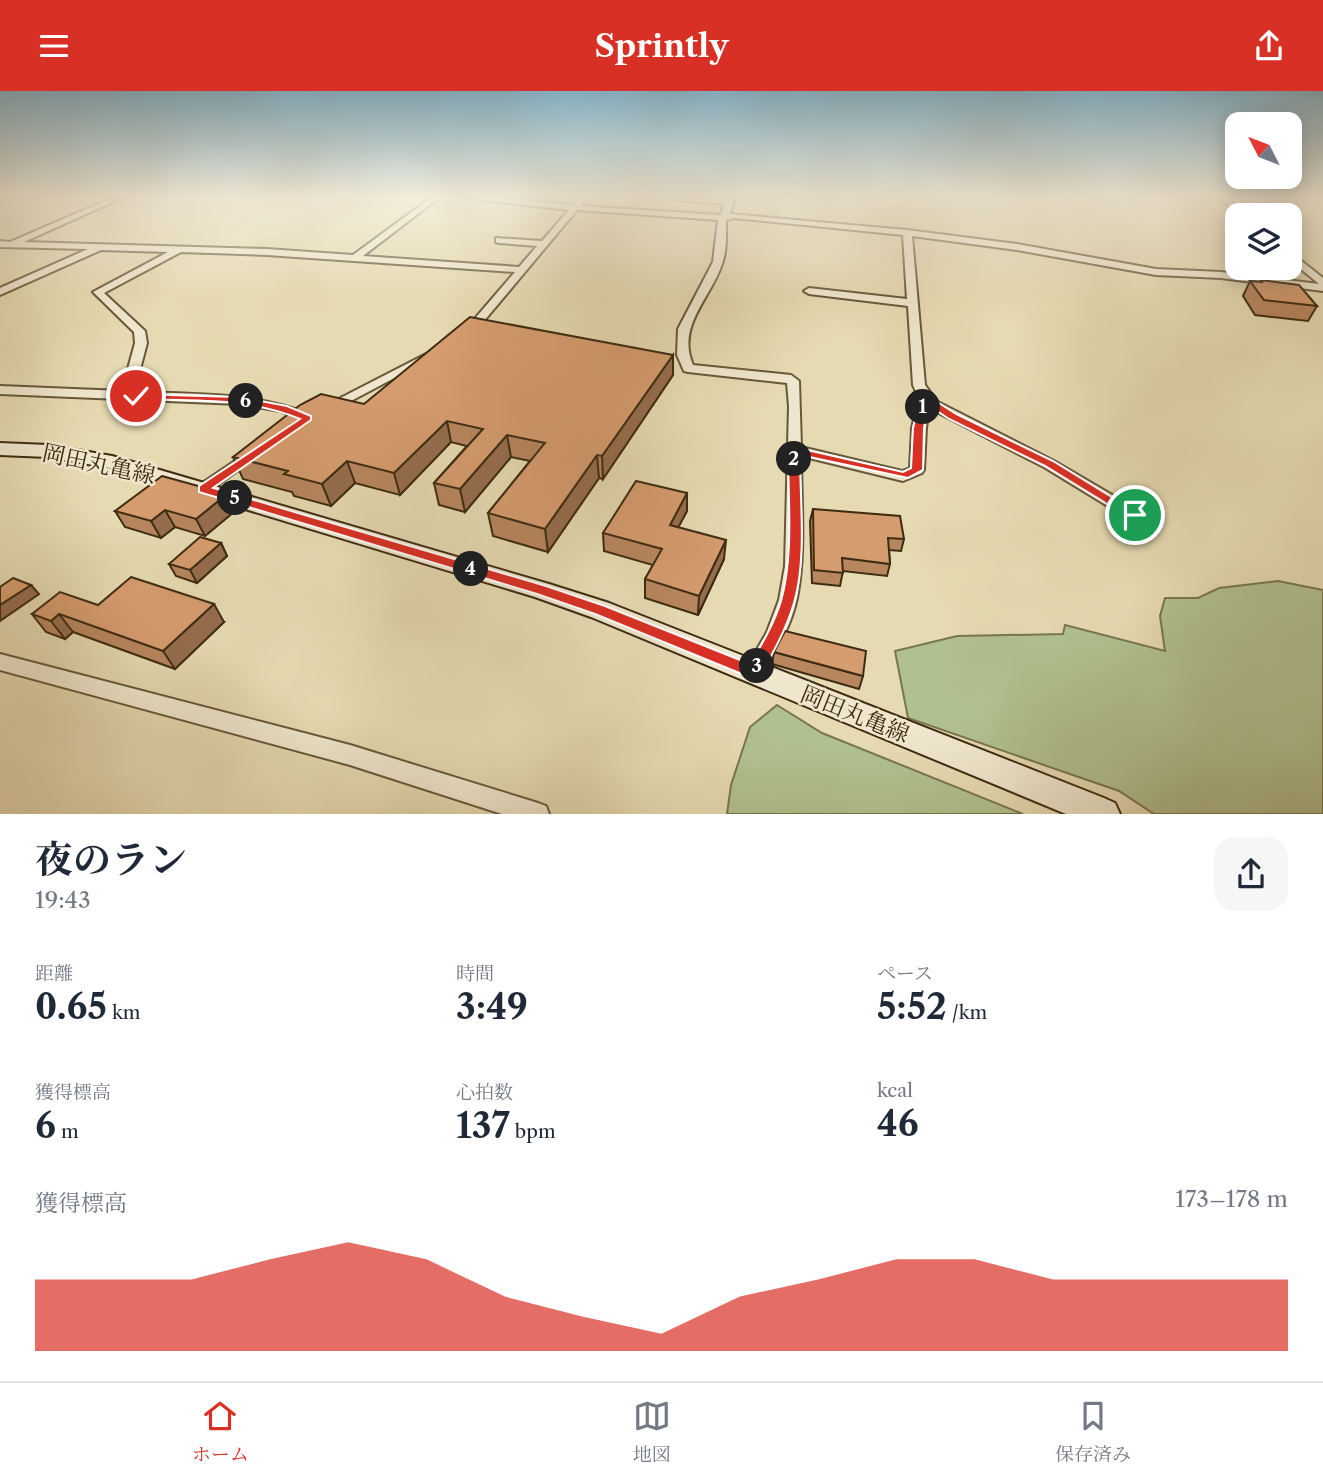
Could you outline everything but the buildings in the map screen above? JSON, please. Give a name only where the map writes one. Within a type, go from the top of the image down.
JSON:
[{"type":"main road","name":"岡田丸亀線","points":[[0,449],[48,451],[112,462],[541,590],[600,610],[1104,814]]},
{"type":"street","points":[[5,245],[39,231]]},
{"type":"street","points":[[356,257],[391,231]]},
{"type":"street","points":[[460,339],[489,311],[556,231]]},
{"type":"street","points":[[721,231],[717,265],[682,335],[681,356],[688,368],[786,378],[793,381],[793,566],[788,600],[776,634],[754,672]]},
{"type":"street","points":[[884,231],[1017,247],[1113,266],[1221,275],[1323,289]]},
{"type":"street","points":[[907,233],[919,356],[919,385],[925,398],[952,417],[1049,464],[1135,515],[1144,512]]},
{"type":"street","points":[[499,240],[544,244]]},
{"type":"street","points":[[5,245],[104,246],[356,257],[523,270]]},
{"type":"street","points":[[0,292],[104,246]]},
{"type":"street","points":[[127,395],[141,343],[139,331],[98,292],[181,249]]},
{"type":"street","points":[[1302,265],[1323,283]]},
{"type":"street","points":[[809,291],[912,303]]},
{"type":"street","points":[[294,426],[444,348]]},
{"type":"street","points":[[0,390],[239,400],[283,408],[307,418]]},
{"type":"street","points":[[794,450],[904,476],[917,470],[919,428],[925,398]]},
{"type":"street","points":[[203,489],[261,448]]},
{"type":"street","points":[[0,662],[350,755],[538,814]]},
{"type":"green space","points":[[1278,581],[1323,590],[1323,814],[1154,814],[1119,791],[908,718],[895,651],[957,636],[1063,634],[1065,625],[1165,651],[1160,616],[1165,598],[1198,598],[1219,588]]},
{"type":"green space","points":[[777,705],[822,733],[1023,814],[727,814],[731,785],[750,727]]},
{"type":"route","points":[[136,396],[256,402],[283,408],[307,418],[203,489],[541,590],[600,610],[754,672],[776,634],[788,600],[793,566],[794,450],[904,476],[917,470],[919,428],[925,398],[952,417],[1049,464],[1135,515]]}]
